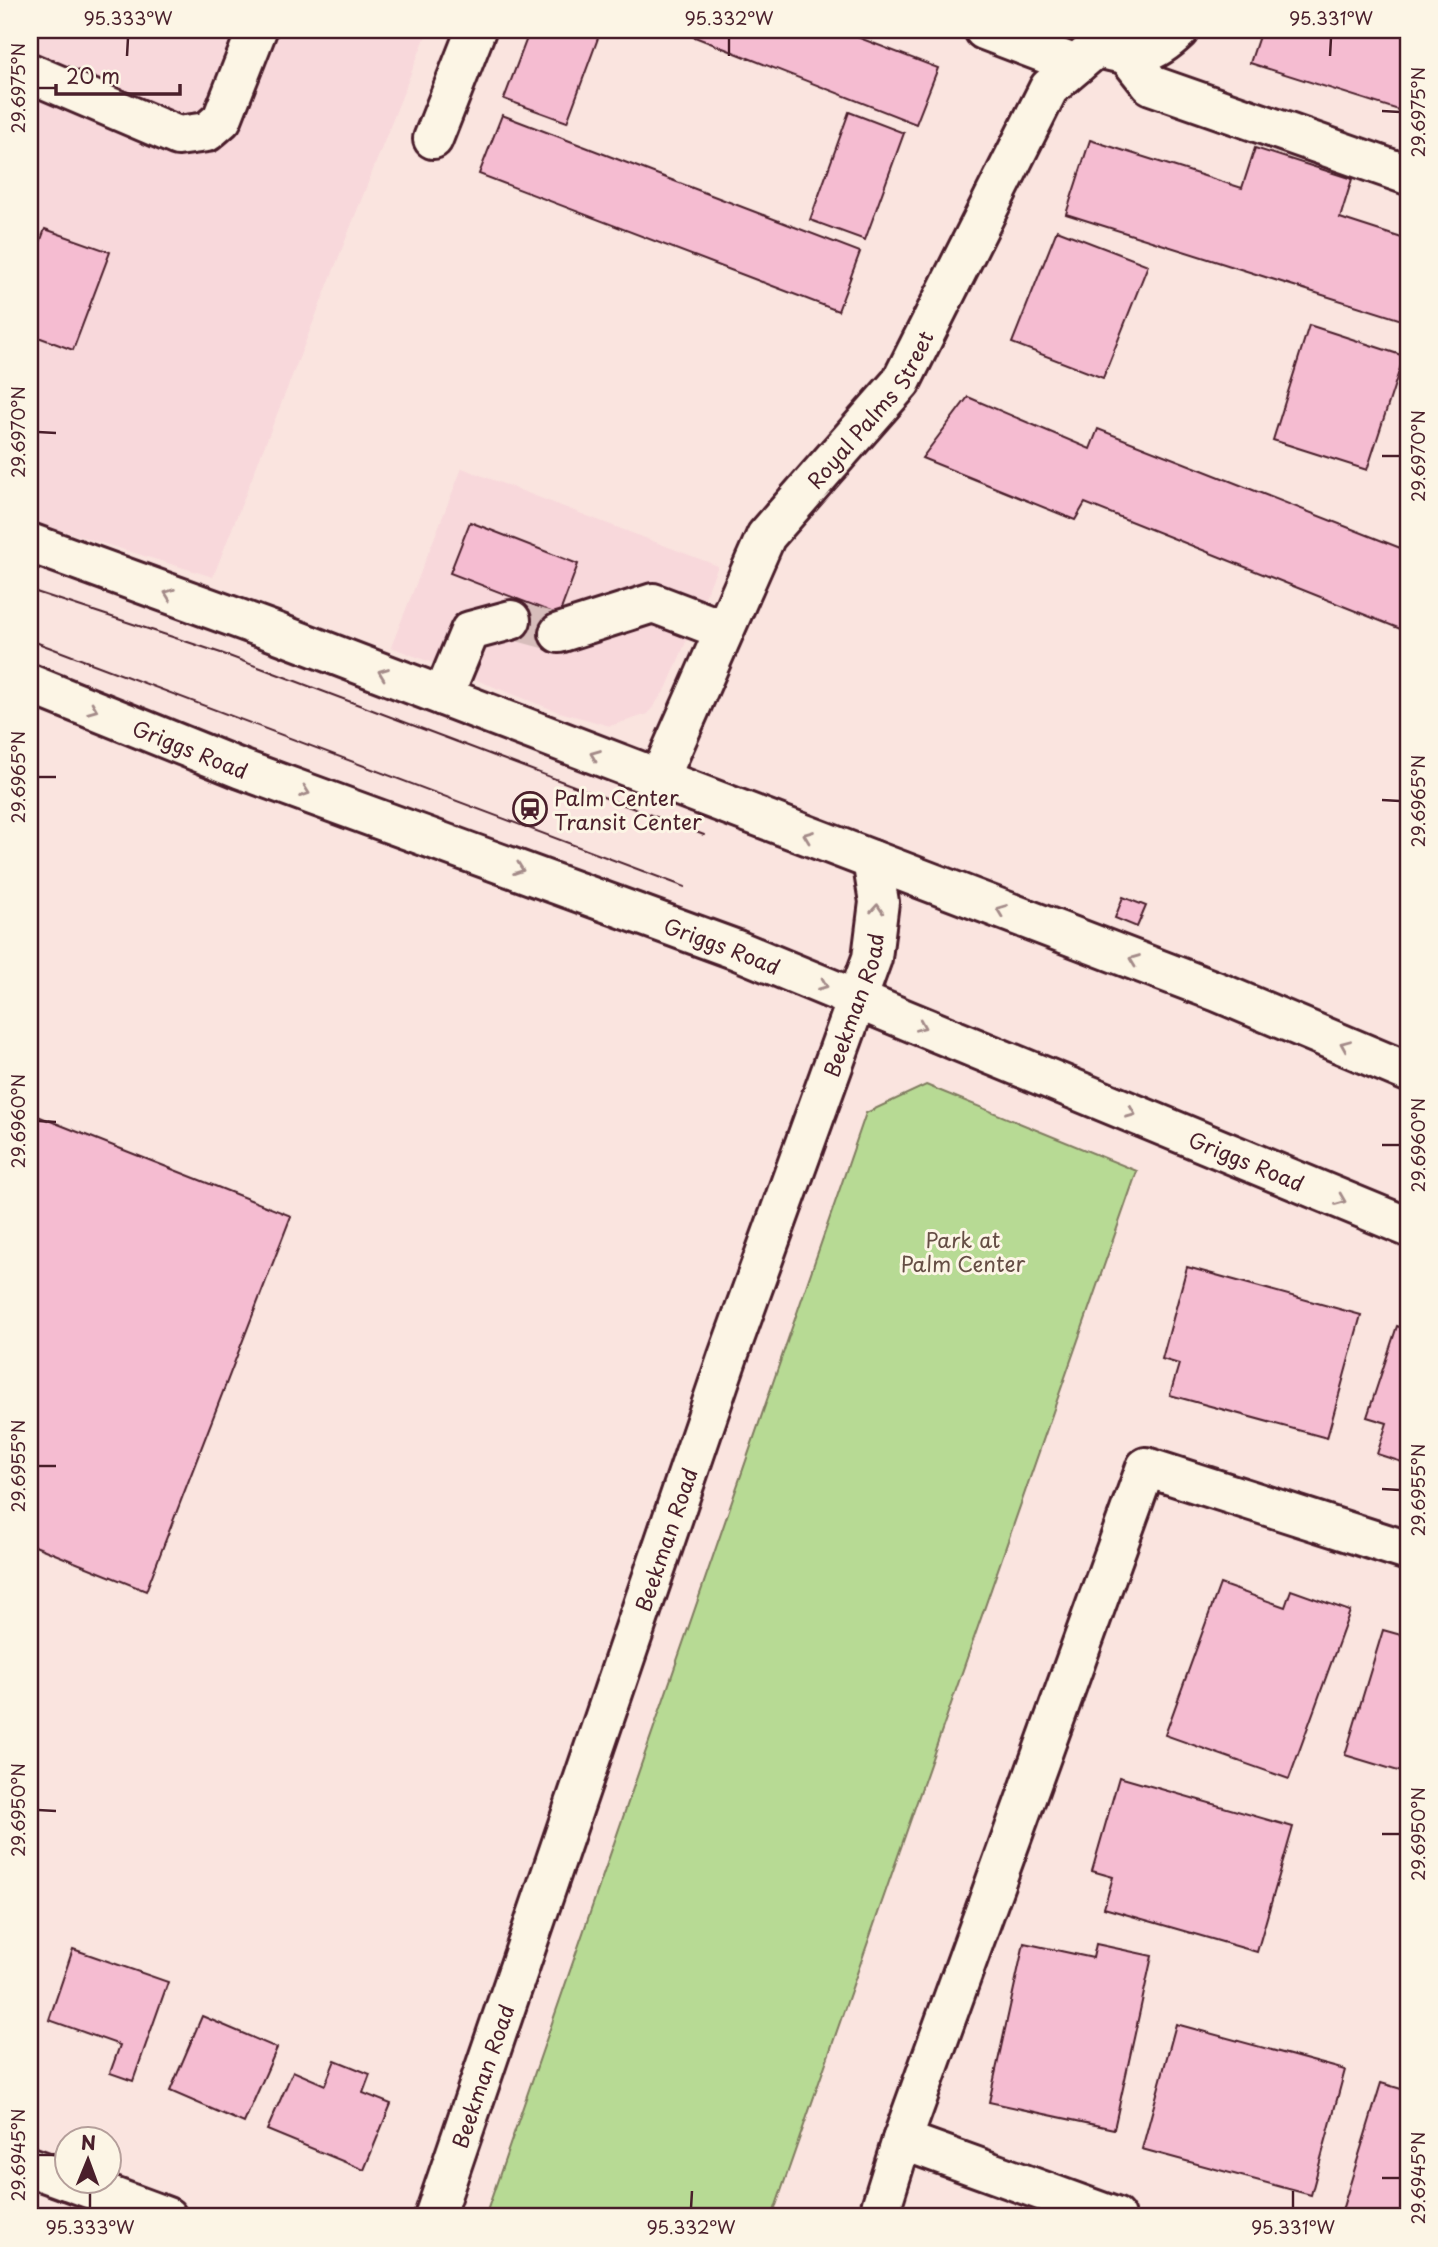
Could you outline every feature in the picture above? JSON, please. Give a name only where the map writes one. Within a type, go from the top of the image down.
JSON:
[{"type":"main road","points":[[30,73],[178,136],[207,132],[222,119],[257,30]]},
{"type":"main road","points":[[433,139],[477,30]]},
{"type":"main road","points":[[984,30],[1095,50],[1160,48],[1180,30]]},
{"type":"main road","points":[[1095,50],[1151,85],[1408,176]]},
{"type":"main road","name":"Royal Palms Street","points":[[659,779],[766,536],[901,382],[1025,130],[1049,88],[1095,50]]},
{"type":"main road","points":[[30,543],[443,696],[1218,992],[1408,1072]]},
{"type":"main road","points":[[559,633],[653,603],[724,630]]},
{"type":"main road","points":[[443,696],[470,631],[511,620]]},
{"type":"main road","name":"Griggs Road","points":[[30,684],[241,769],[581,891],[858,999],[1408,1227]]},
{"type":"main road","name":"Beekman Road","points":[[434,2217],[729,1356],[872,958],[879,902],[872,860]]},
{"type":"main road","points":[[878,2217],[902,2140],[1146,1467],[1408,1551]]},
{"type":"main road","points":[[902,2140],[1115,2217]]},
{"type":"main road","points":[[30,2167],[52,2175]]},
{"type":"main road","points":[[105,2194],[167,2217]]},
{"type":"shaded area","points":[[30,30],[428,30],[213,577],[30,521]]},
{"type":"shaded area","points":[[462,468],[718,566],[667,687],[648,714],[610,726],[556,711],[391,647]]},
{"type":"green space","name":"Park at Palm Center","points":[[926,1085],[1137,1171],[772,2217],[485,2217],[866,1113]]},
{"type":"building","points":[[530,30],[601,30],[567,122],[504,99]]},
{"type":"building","points":[[677,30],[839,30],[938,68],[916,124]]},
{"type":"building","points":[[1261,30],[1386,30],[1408,37],[1408,113],[1250,63]]},
{"type":"building","points":[[849,112],[904,133],[865,240],[810,220]]},
{"type":"building","points":[[502,115],[860,252],[838,311],[479,174]]},
{"type":"building","points":[[1090,140],[1242,188],[1255,148],[1352,179],[1340,218],[1408,240],[1408,322],[1066,214]]},
{"type":"building","points":[[45,229],[110,252],[73,350],[30,334],[30,269]]},
{"type":"building","points":[[1057,230],[1148,265],[1103,378],[1012,343]]},
{"type":"building","points":[[1309,325],[1404,356],[1367,470],[1273,440]]},
{"type":"building","points":[[968,397],[1090,449],[1098,429],[1408,551],[1408,632],[1085,503],[1075,520],[922,458]]},
{"type":"building","points":[[470,522],[578,564],[559,615],[450,573]]},
{"type":"building","points":[[1123,897],[1146,906],[1137,927],[1115,918]]},
{"type":"building","points":[[30,1113],[291,1216],[146,1591],[30,1544]]},
{"type":"building","points":[[1187,1267],[1361,1315],[1327,1438],[1170,1395],[1179,1364],[1162,1359]]},
{"type":"building","points":[[1397,1326],[1408,1330],[1408,1464],[1377,1454],[1387,1423],[1367,1417]]},
{"type":"building","points":[[1220,1584],[1285,1607],[1291,1590],[1350,1611],[1289,1779],[1165,1735]]},
{"type":"building","points":[[1383,1630],[1408,1637],[1408,1774],[1345,1755]]},
{"type":"building","points":[[1119,1777],[1293,1827],[1257,1952],[1104,1908],[1113,1877],[1092,1871]]},
{"type":"building","points":[[1024,1943],[1093,1958],[1096,1944],[1152,1956],[1114,2129],[989,2102]]},
{"type":"building","points":[[73,1949],[168,1982],[133,2081],[110,2073],[120,2045],[49,2020]]},
{"type":"building","points":[[202,2016],[277,2048],[244,2123],[170,2091]]},
{"type":"building","points":[[1176,2024],[1345,2070],[1311,2195],[1142,2149]]},
{"type":"building","points":[[335,2060],[370,2074],[363,2093],[391,2104],[364,2170],[267,2130],[293,2071],[325,2085]]},
{"type":"building","points":[[1381,2083],[1408,2091],[1408,2217],[1340,2217]]},
{"type":"tunnel","points":[[511,620],[559,633]]},
{"type":"tram line","points":[[30,590],[221,653],[704,835]]},
{"type":"tram line","points":[[30,640],[685,887]]},
{"type":"place","name":"Palm Center Transit Center","points":[[530,809]]}]
